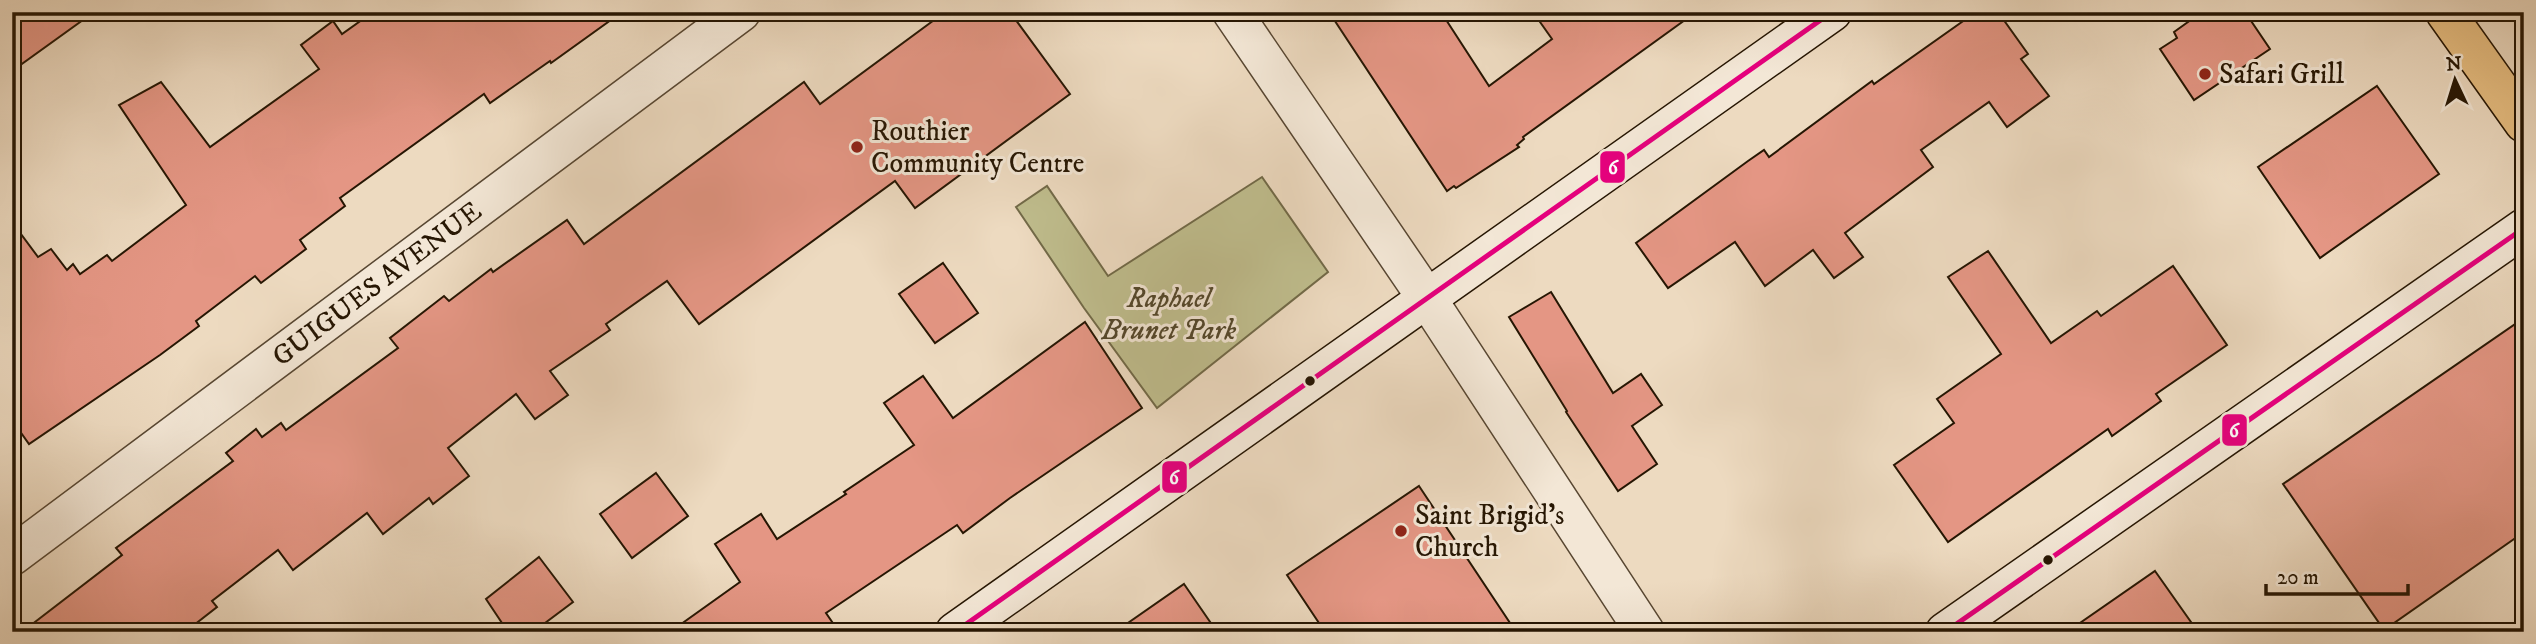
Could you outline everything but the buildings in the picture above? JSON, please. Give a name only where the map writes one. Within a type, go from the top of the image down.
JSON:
[{"type":"main road","name":"GUIGUES AVENUE","points":[[12,556],[741,12]]},
{"type":"main road","points":[[1232,12],[1426,297],[1645,632]]},
{"type":"main road","points":[[955,632],[1832,12]]},
{"type":"main road","points":[[2445,12],[2524,123]]},
{"type":"main road","points":[[1945,632],[2524,228]]},
{"type":"green space","name":"Raphael Brunet Park","points":[[1262,177],[1328,272],[1157,408],[1084,308],[1016,207],[1047,186],[1108,276]]},
{"type":"transit line","name":"6","points":[[955,632],[1832,12]]},
{"type":"transit line","name":"6","points":[[1945,632],[2524,228]]},
{"type":"place","name":"Safari Grill","points":[[2205,74]]},
{"type":"place","name":"Routhier Community Centre","points":[[857,147]]},
{"type":"place","name":"Saint Brigid's Church","points":[[1401,531]]}]
